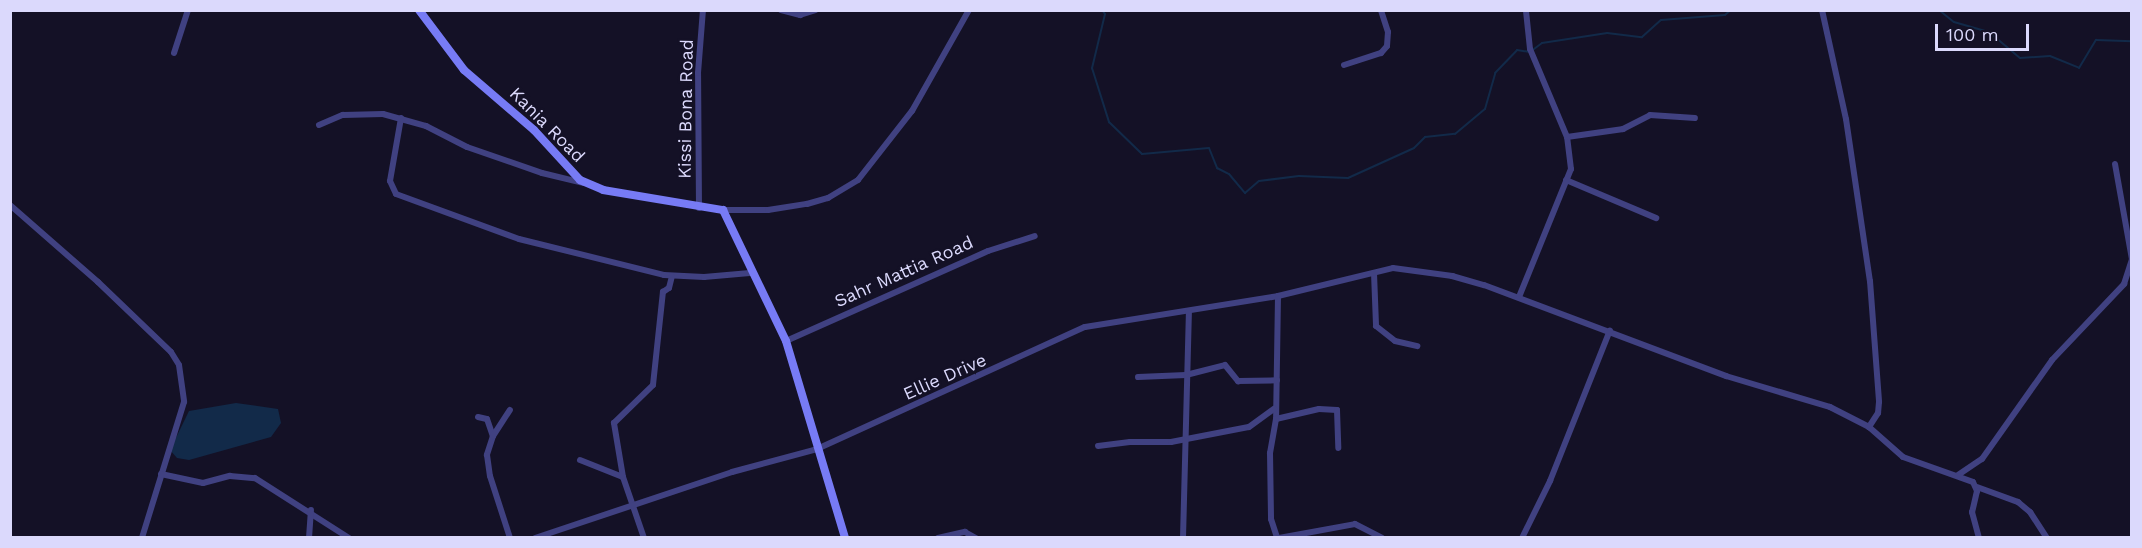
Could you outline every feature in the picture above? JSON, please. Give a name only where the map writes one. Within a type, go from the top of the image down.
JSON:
[{"type":"main road","name":"Kania Road","points":[[419,10],[464,70],[534,130],[586,183],[603,190],[699,208],[723,210]]},
{"type":"main road","points":[[723,210],[750,273],[786,341],[845,537]]},
{"type":"street","points":[[174,53],[188,10]]},
{"type":"street","name":"Kissi Bona Road","points":[[699,208],[698,73],[703,10]]},
{"type":"street","points":[[781,10],[805,13],[815,10]]},
{"type":"street","points":[[723,210],[798,206],[828,198],[858,180],[912,111],[969,10]]},
{"type":"street","points":[[1344,65],[1381,53],[1387,46],[1388,32],[1381,10]]},
{"type":"street","points":[[1519,297],[1571,169],[1567,137],[1531,52],[1526,10]]},
{"type":"street","points":[[1822,10],[1846,119],[1870,281],[1879,402],[1878,413],[1869,428]]},
{"type":"street","points":[[320,125],[355,113],[401,118],[542,173],[586,183]]},
{"type":"street","points":[[1567,137],[1623,129],[1650,115],[1695,118]]},
{"type":"street","points":[[401,118],[390,181],[396,194],[519,239],[672,276],[750,273]]},
{"type":"street","points":[[1958,475],[1982,459],[2052,360],[2124,284],[2132,259],[2115,164]]},
{"type":"street","points":[[1566,180],[1656,218]]},
{"type":"street","points":[[10,205],[98,282],[171,352],[179,365],[184,402],[142,537]]},
{"type":"street","name":"Sahr Mattia Road","points":[[786,341],[988,251],[1035,236]]},
{"type":"street","name":"Ellie Drive","points":[[535,537],[630,505],[817,449],[993,372],[1071,332],[1099,323],[1278,296],[1393,268],[1452,276],[1519,297],[1726,375],[1816,402],[1869,428],[1904,457],[1958,475],[1977,487],[2018,502],[2030,512],[2047,537]]},
{"type":"street","points":[[1374,273],[1376,326],[1395,341],[1417,346]]},
{"type":"street","points":[[644,537],[630,505],[614,423],[653,385],[663,292],[669,288],[672,276]]},
{"type":"street","points":[[1278,296],[1277,380],[1274,409],[1276,418],[1270,453],[1271,519],[1278,537],[1355,524],[1382,537]]},
{"type":"street","points":[[1183,537],[1186,375],[1190,344],[1189,311]]},
{"type":"street","points":[[1522,537],[1550,481],[1610,330]]},
{"type":"street","points":[[1138,377],[1186,375],[1225,365],[1238,381],[1277,380]]},
{"type":"street","points":[[1098,446],[1171,442],[1185,437],[1249,427],[1274,409]]},
{"type":"street","points":[[1276,418],[1319,409],[1337,410],[1338,448]]},
{"type":"street","points":[[510,410],[493,436],[486,455],[490,476],[510,537]]},
{"type":"street","points":[[478,417],[487,419],[493,436]]},
{"type":"street","points":[[580,460],[623,477]]},
{"type":"street","points":[[161,474],[203,483],[230,476],[255,478],[311,510],[349,537]]},
{"type":"street","points":[[1977,487],[1972,512],[1979,537]]},
{"type":"street","points":[[309,537],[311,510]]},
{"type":"street","points":[[938,537],[974,536]]},
{"type":"water","points":[[236,403],[278,409],[281,423],[271,437],[189,460],[177,458],[170,450],[189,411]]},
{"type":"waterway","points":[[1102,10],[1105,14],[1092,68],[1109,122],[1142,154],[1209,148],[1217,168],[1229,174],[1245,193],[1259,181],[1299,176],[1348,178],[1414,148],[1425,137],[1455,134],[1485,109],[1495,73],[1517,50],[1530,52],[1542,43],[1607,33],[1642,37],[1661,20],[1725,15],[1731,10]]},
{"type":"waterway","points":[[1939,10],[1954,22],[1989,32],[2020,58],[2050,56],[2079,68],[2096,40],[2132,41]]}]
